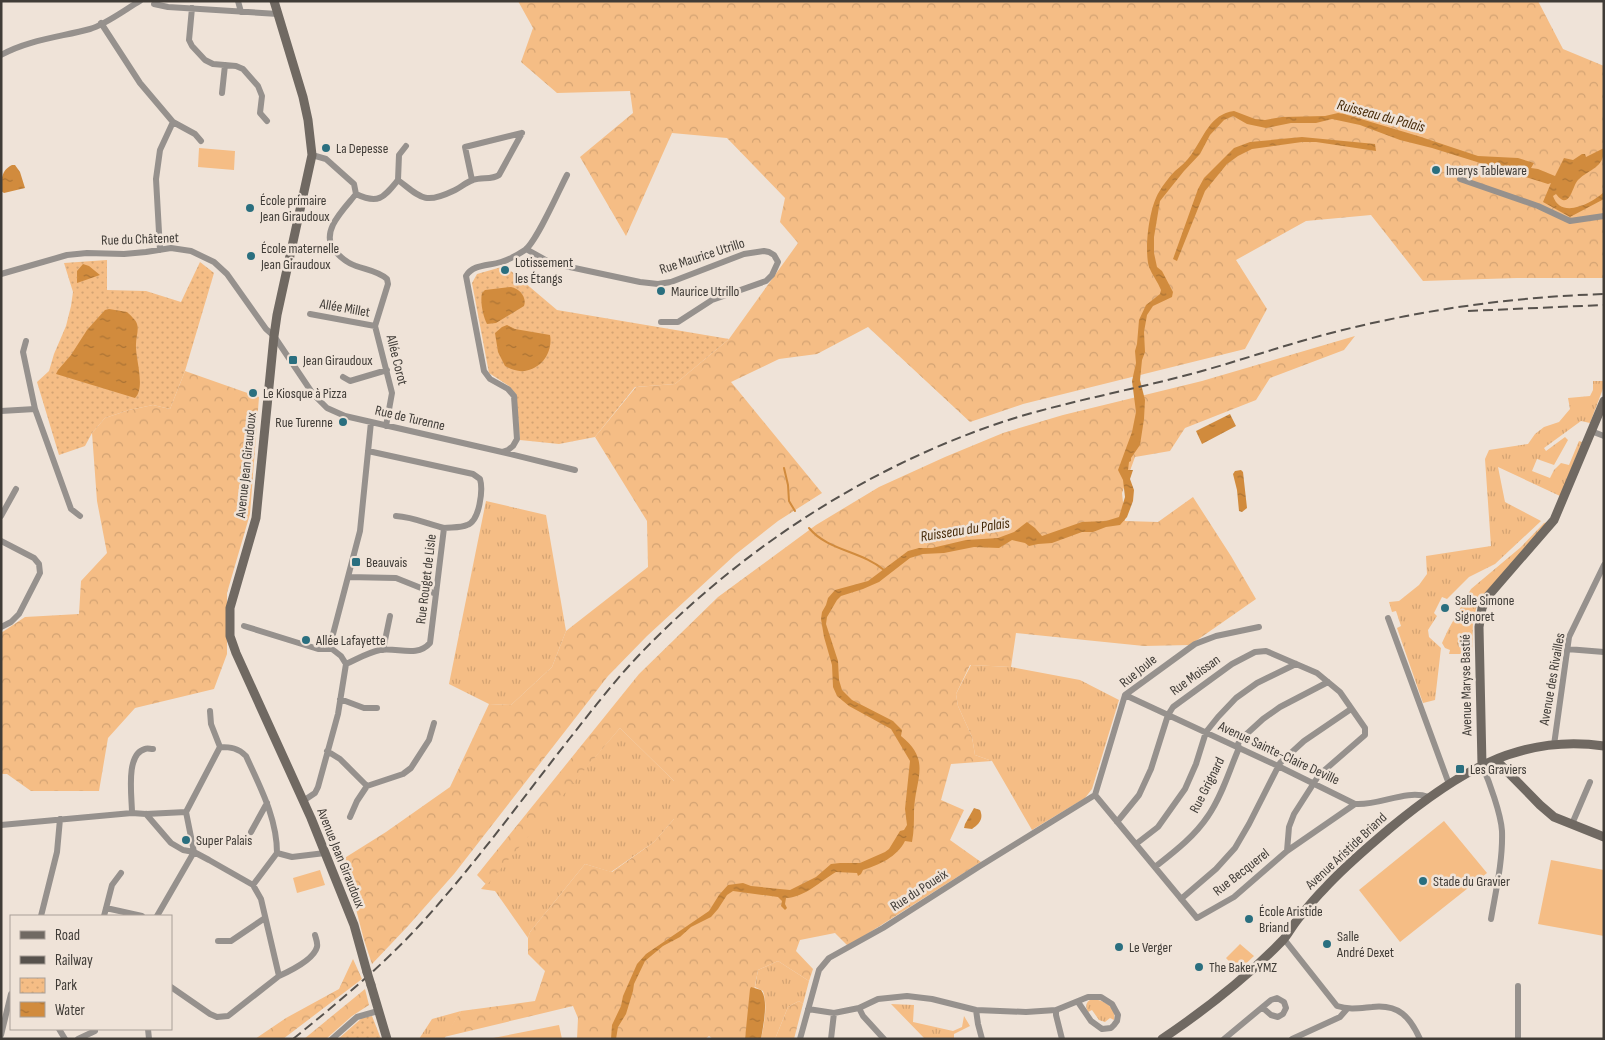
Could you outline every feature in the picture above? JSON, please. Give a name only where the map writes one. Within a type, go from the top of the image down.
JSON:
[{"type":"street","points":[[1,55],[12,49],[92,28],[140,1]]},
{"type":"street","points":[[238,1],[241,12]]},
{"type":"street","name":"Avenue Jean Giraudoux","points":[[274,1],[306,112],[312,155],[274,336],[256,518],[230,608],[230,636],[236,654],[303,801],[354,925],[387,1039]]},
{"type":"street","points":[[154,4],[278,14]]},
{"type":"street","points":[[192,8],[189,40],[192,46],[205,60],[213,64],[236,66],[243,70],[258,86],[262,96],[260,113],[267,121]]},
{"type":"street","points":[[101,23],[140,83],[173,122],[194,134],[201,141]]},
{"type":"street","points":[[222,93],[225,65]]},
{"type":"street","points":[[160,250],[156,179],[160,150],[173,122]]},
{"type":"street","points":[[398,180],[420,197],[429,199],[452,191],[472,180],[496,177],[500,174],[522,133],[465,147],[472,180]]},
{"type":"street","points":[[312,155],[326,159],[347,177],[354,184],[356,194],[364,198],[376,199],[384,197],[398,180],[399,155],[406,146]]},
{"type":"street","points":[[502,452],[513,446],[517,439],[514,396],[508,389],[490,379],[484,371],[466,276],[470,270],[502,262],[526,249],[534,239],[568,174]]},
{"type":"street","points":[[1460,179],[1538,206],[1570,221],[1604,216]]},
{"type":"street","name":"Allée Corot","points":[[356,194],[335,221],[329,237],[330,244],[343,260],[381,274],[387,279],[388,284],[375,326],[392,393],[386,426]]},
{"type":"street","name":"Rue du Châtenet","points":[[1,274],[67,255],[87,253],[124,254],[171,248],[191,251],[214,262],[227,274],[266,329],[274,336]]},
{"type":"street","name":"Rue Maurice Utrillo","points":[[526,249],[551,263],[640,282],[658,284],[671,282],[744,254],[764,251],[774,255],[778,262],[776,269],[766,281],[712,300],[678,322],[661,322]]},
{"type":"street","name":"Allée Millet","points":[[310,314],[375,326]]},
{"type":"street","name":"Rue de Turenne","points":[[274,336],[313,394],[327,408],[345,416],[575,470]]},
{"type":"street","points":[[26,341],[23,352],[34,409],[71,509],[80,516]]},
{"type":"street","points":[[343,377],[350,381],[387,370]]},
{"type":"street","name":"Avenue Maryse Bastié","points":[[1482,765],[1478,627],[1482,608],[1488,596],[1554,520],[1604,401]]},
{"type":"street","points":[[1,411],[34,409]]},
{"type":"street","points":[[332,649],[332,638],[360,530],[371,422]]},
{"type":"street","points":[[1592,430],[1604,436]]},
{"type":"street","name":"Rue Rouget de Lisle","points":[[346,664],[377,651],[417,651],[425,649],[430,643],[444,528],[468,525],[473,521],[476,517],[482,486],[480,479],[473,474],[368,451]]},
{"type":"street","points":[[1,516],[16,489]]},
{"type":"street","points":[[396,516],[409,517],[421,523],[444,528]]},
{"type":"street","points":[[1,541],[34,558],[39,564],[40,573],[19,614],[11,622],[1,627]]},
{"type":"street","name":"Avenue des Rivailles","points":[[1554,745],[1569,637],[1604,565]]},
{"type":"street","points":[[348,577],[396,578],[436,594]]},
{"type":"street","points":[[383,650],[390,616]]},
{"type":"street","points":[[1388,618],[1449,784]]},
{"type":"street","points":[[244,626],[318,649],[332,649],[341,656],[346,664],[338,714],[318,787],[315,792],[303,801]]},
{"type":"street","name":"Rue Joule","points":[[1095,795],[1124,695],[1195,644],[1216,636],[1259,627]]},
{"type":"street","points":[[1567,649],[1604,652]]},
{"type":"street","name":"Rue Moissan","points":[[1118,822],[1139,795],[1151,769],[1168,720],[1168,715],[1173,707],[1232,664],[1255,652],[1266,651],[1317,673],[1340,692],[1365,728],[1365,735],[1319,775],[1314,783]]},
{"type":"street","points":[[1136,844],[1158,827],[1185,789],[1196,764],[1206,732],[1218,717],[1236,698],[1257,683],[1296,664]]},
{"type":"street","name":"Rue Grignard","points":[[1155,868],[1185,843],[1208,817],[1219,797],[1239,748],[1240,740],[1263,719],[1280,707],[1328,682]]},
{"type":"street","name":"Avenue Sainte-Claire Deville","points":[[1124,695],[1206,732],[1355,804]]},
{"type":"street","points":[[340,699],[364,708],[377,708]]},
{"type":"street","points":[[1181,898],[1216,869],[1235,848],[1278,766],[1304,741],[1351,709]]},
{"type":"street","points":[[158,915],[194,852],[186,812],[220,747],[211,724],[210,711]]},
{"type":"street","points":[[350,817],[357,801],[367,786],[404,774],[412,768],[429,740],[434,724]]},
{"type":"street","name":"Avenue Aristide Briand","points":[[1162,1039],[1205,1009],[1242,979],[1284,939],[1297,920],[1325,887],[1369,846],[1429,797],[1482,765],[1517,751],[1577,743],[1604,746]]},
{"type":"street","points":[[220,747],[240,750],[246,756],[267,803],[277,838],[277,853],[253,885]]},
{"type":"street","points":[[132,813],[131,768],[136,756],[143,749],[153,749]]},
{"type":"street","points":[[328,751],[340,759],[367,786]]},
{"type":"street","points":[[1496,760],[1554,817],[1604,837]]},
{"type":"street","points":[[1482,765],[1502,828],[1502,852],[1491,919]]},
{"type":"street","points":[[1572,824],[1590,782]]},
{"type":"street","points":[[1287,851],[1288,827],[1314,783]]},
{"type":"street","name":"Rue Becquerel","points":[[1095,795],[1198,918],[1234,897],[1287,851],[1355,804]]},
{"type":"street","name":"Rue du Poueix","points":[[800,1039],[819,970],[829,958],[883,928],[1095,795]]},
{"type":"street","points":[[1355,804],[1412,795],[1429,797]]},
{"type":"street","points":[[251,832],[267,803]]},
{"type":"street","points":[[1,825],[132,813],[186,812]]},
{"type":"street","points":[[146,814],[171,843],[183,850],[194,852],[253,885],[261,899],[279,976]]},
{"type":"street","points":[[41,915],[57,852],[60,819]]},
{"type":"street","points":[[277,853],[292,857],[325,853]]},
{"type":"street","points":[[104,915],[112,885],[121,872]]},
{"type":"street","points":[[106,908],[138,915]]},
{"type":"street","points":[[218,940],[231,941],[265,918]]},
{"type":"street","points":[[172,988],[210,1014],[217,1017],[228,1016],[279,976],[310,957],[316,951],[318,945],[315,935]]},
{"type":"street","points":[[1284,939],[1337,1006],[1346,1009],[1375,1006],[1396,1011],[1408,1017],[1420,1039]]},
{"type":"street","points":[[1518,986],[1518,1039]]},
{"type":"street","points":[[808,1009],[834,1013],[859,1008],[878,999],[907,996],[932,999],[976,1010],[1026,1012],[1056,1010],[1088,997],[1101,998],[1108,1001],[1116,1009],[1117,1021],[1111,1028],[1102,1029],[1091,1022],[1078,1002]]},
{"type":"street","points":[[1,1034],[10,998]]},
{"type":"street","points":[[859,1008],[863,1016],[884,1039]]},
{"type":"street","points":[[1224,1039],[1263,1008]]},
{"type":"street","points":[[1292,1039],[1340,1016],[1346,1009]]},
{"type":"street","points":[[976,1010],[982,1039]]},
{"type":"street","points":[[1056,1010],[1062,1039]]},
{"type":"street","points":[[332,1039],[357,1017],[378,1011]]},
{"type":"street","points":[[831,1039],[834,1013]]},
{"type":"street","points":[[78,1039],[95,1031]]},
{"type":"green space","points":[[518,1],[1538,1],[1563,49],[1604,66],[1604,278],[1423,281],[1371,215],[1306,221],[1236,260],[1267,309],[1245,349],[1023,404],[970,422],[868,327],[817,354],[779,359],[731,382],[822,493],[778,521],[736,554],[647,636],[608,676],[454,874],[372,964],[343,859],[386,832],[450,787],[489,704],[511,705],[552,667],[566,631],[648,567],[647,521],[595,437],[636,387],[675,384],[729,339],[798,243],[780,222],[785,198],[727,138],[672,133],[626,236],[580,157],[633,113],[630,91],[557,93],[521,62],[533,28]]},
{"type":"green space","points":[[199,148],[235,151],[234,170],[198,167]]},
{"type":"green space","points":[[107,260],[107,290],[146,291],[181,302],[200,262],[214,273],[185,371],[170,409],[153,405],[105,418],[92,433],[85,446],[59,455],[37,382],[49,371],[66,326],[71,306],[73,292],[64,263]]},
{"type":"green space","points":[[505,266],[557,310],[729,339],[675,384],[635,387],[595,437],[559,444],[520,440],[516,394],[509,386],[489,373],[472,283],[477,274]]},
{"type":"green space","points":[[1355,336],[1344,350],[1270,378],[1256,400],[1185,428],[1170,451],[1135,457],[1122,493],[1125,521],[1158,522],[1193,497],[1256,599],[1190,645],[1144,646],[1016,633],[1011,667],[970,665],[956,694],[958,706],[972,737],[975,755],[992,761],[951,764],[941,800],[964,810],[950,840],[981,862],[848,946],[835,933],[800,940],[796,951],[813,969],[809,981],[778,961],[758,970],[745,1038],[713,1039],[709,1036],[705,1039],[577,1039],[578,1018],[573,1006],[444,1037],[461,1011],[535,1001],[545,971],[528,954],[530,932],[585,864],[612,872],[654,842],[674,819],[674,781],[620,728],[487,885],[477,875],[639,674],[718,597],[816,525],[879,487],[1003,433],[1063,415],[1202,381]]},
{"type":"green space","points":[[185,371],[259,397],[250,514],[227,593],[227,654],[214,689],[135,708],[108,738],[99,791],[31,791],[7,774],[1,774],[1,633],[25,617],[79,614],[81,581],[107,553],[97,501],[92,433],[105,418],[129,410],[153,405],[170,409]]},
{"type":"green space","points":[[1593,381],[1604,381],[1604,386],[1590,423],[1581,421],[1544,448],[1546,451],[1565,437],[1568,440],[1554,465],[1537,459],[1532,471],[1550,478],[1554,470],[1561,463],[1569,465],[1579,441],[1582,442],[1560,496],[1498,467],[1505,502],[1541,521],[1495,564],[1469,577],[1447,599],[1442,597],[1434,613],[1437,616],[1428,630],[1429,637],[1441,648],[1435,700],[1423,703],[1397,628],[1401,626],[1396,611],[1392,612],[1389,602],[1399,601],[1419,585],[1427,574],[1426,556],[1491,546],[1485,459],[1489,450],[1528,444],[1535,434],[1544,427],[1559,422],[1570,409],[1568,398],[1590,396],[1593,390]]},
{"type":"green space","points":[[486,501],[546,515],[566,631],[552,667],[511,705],[489,704],[449,684]]},
{"type":"green space","points":[[1548,522],[1478,601],[1473,621],[1472,654],[1449,654],[1450,650],[1445,648],[1442,643],[1471,589],[1521,547],[1544,523]]},
{"type":"green space","points":[[971,665],[1011,667],[1080,680],[1119,700],[1092,789],[1085,798],[1032,830],[992,761],[975,755],[972,737],[958,706],[956,694]]},
{"type":"green space","points":[[620,728],[674,781],[674,819],[654,842],[611,872],[585,864],[530,932],[528,938],[495,891],[481,889]]},
{"type":"green space","name":"Stade du Gravier","points":[[1444,821],[1487,873],[1400,942],[1359,890]]},
{"type":"green space","points":[[1551,860],[1604,870],[1604,936],[1538,924]]},
{"type":"green space","points":[[320,870],[325,885],[297,893],[293,878]]},
{"type":"green space","points":[[1240,944],[1254,956],[1238,971],[1226,958]]},
{"type":"green space","points":[[353,959],[362,979],[283,1039],[255,1039],[286,1018],[339,989]]},
{"type":"green space","points":[[778,961],[809,981],[803,1004],[799,1001],[788,1007],[775,1039],[761,1039],[765,1003],[763,991],[755,987],[758,970]]},
{"type":"green space","points":[[365,989],[369,1005],[352,1016],[326,1039],[304,1039]]},
{"type":"green space","points":[[1092,999],[1109,1005],[1114,1011],[1114,1020],[1110,1018],[1105,1022],[1099,1020],[1092,1010],[1088,1012],[1087,1004]]},
{"type":"green space","points":[[799,1001],[803,1004],[794,1039],[775,1039],[788,1007]]},
{"type":"green space","points":[[891,1004],[914,1005],[913,1022],[953,1031],[962,1027],[964,1016],[970,1026],[954,1034],[954,1039],[925,1039]]},
{"type":"green space","points":[[461,1011],[444,1039],[419,1039],[432,1019]]},
{"type":"green space","points":[[372,1016],[381,1039],[338,1039],[362,1018]]},
{"type":"green space","points":[[559,1025],[562,1039],[488,1039]]},
{"type":"water","points":[[1234,111],[1255,119],[1265,120],[1282,117],[1344,114],[1478,156],[1518,158],[1534,163],[1531,168],[1555,176],[1564,158],[1573,160],[1582,154],[1585,154],[1586,157],[1604,148],[1602,160],[1578,180],[1568,199],[1561,199],[1556,194],[1553,196],[1557,203],[1569,208],[1592,201],[1604,192],[1604,199],[1570,217],[1543,202],[1551,183],[1548,184],[1400,140],[1360,125],[1332,119],[1316,123],[1291,123],[1266,128],[1247,124],[1233,116],[1224,120],[1210,135],[1200,154],[1160,201],[1154,237],[1154,253],[1157,267],[1162,271],[1173,292],[1172,297],[1153,306],[1147,315],[1144,332],[1145,352],[1142,360],[1140,380],[1145,400],[1144,419],[1140,445],[1129,462],[1128,470],[1133,470],[1130,479],[1134,490],[1133,501],[1127,517],[1120,525],[1106,527],[1093,532],[1082,532],[1052,543],[1029,546],[1012,540],[999,548],[974,547],[944,553],[923,554],[910,558],[879,582],[841,596],[827,617],[826,624],[838,661],[839,680],[842,690],[852,700],[893,721],[902,730],[901,736],[916,754],[920,771],[915,800],[912,842],[905,841],[902,847],[892,856],[881,863],[863,870],[858,876],[857,873],[836,872],[806,892],[786,898],[785,904],[787,908],[785,910],[781,906],[782,901],[778,897],[733,891],[727,895],[711,917],[691,927],[680,937],[663,946],[645,961],[634,984],[626,1014],[618,1027],[616,1039],[611,1039],[612,1025],[637,964],[646,954],[709,911],[728,885],[743,883],[751,886],[790,890],[816,877],[831,864],[860,863],[885,852],[889,849],[900,831],[904,830],[907,825],[905,809],[910,761],[891,729],[849,706],[837,696],[833,687],[832,665],[821,619],[828,598],[835,590],[868,581],[908,551],[919,548],[932,548],[966,540],[998,538],[1014,532],[1027,522],[1042,536],[1082,522],[1106,521],[1119,517],[1125,497],[1123,480],[1118,470],[1132,432],[1136,412],[1132,381],[1136,363],[1135,351],[1139,320],[1146,305],[1160,294],[1161,290],[1150,270],[1147,250],[1150,218],[1155,199],[1164,184],[1189,157],[1213,121],[1226,113]]},
{"type":"water","points":[[1302,137],[1375,144],[1376,151],[1316,142],[1302,142],[1252,149],[1238,156],[1227,164],[1205,191],[1177,261],[1173,259],[1198,189],[1204,178],[1234,148],[1250,142]]},
{"type":"water","points":[[15,165],[20,172],[25,188],[4,193],[1,191],[2,176],[8,167]]},
{"type":"water","points":[[83,264],[89,266],[100,275],[77,283],[77,271]]},
{"type":"water","points":[[511,287],[522,294],[524,306],[496,323],[487,324],[482,309],[482,293],[485,290]]},
{"type":"water","points":[[105,310],[127,312],[137,324],[136,350],[140,387],[135,398],[56,374],[87,330]]},
{"type":"water","points":[[507,325],[515,329],[550,335],[548,353],[545,359],[536,367],[522,371],[505,366],[498,352],[495,333]]},
{"type":"water","points":[[1230,414],[1236,426],[1202,444],[1196,431]]},
{"type":"water","points":[[1241,470],[1243,472],[1247,508],[1242,512],[1239,511],[1233,474],[1235,471]]},
{"type":"water","points":[[974,808],[980,810],[980,821],[972,829],[964,828],[965,824]]},
{"type":"water","points":[[751,987],[761,990],[765,1000],[761,1039],[745,1039]]},
{"type":"waterway","points":[[784,468],[789,501],[795,511]]},
{"type":"waterway","points":[[809,528],[826,542],[866,559],[884,570]]},
{"type":"railway","points":[[293,1039],[346,996],[412,934],[482,851],[613,684],[641,653],[723,577],[815,511],[863,483],[914,457],[965,435],[1018,417],[1202,371],[1331,333],[1432,311],[1466,306],[1535,298],[1604,294]]},
{"type":"railway","points":[[1468,311],[1604,305]]},
{"type":"place","name":"La Depesse","points":[[326,148]]},
{"type":"place","name":"Imerys Tableware","points":[[1436,170]]},
{"type":"place","name":"École primaire Jean Giraudoux","points":[[250,208]]},
{"type":"place","name":"École maternelle Jean Giraudoux","points":[[251,256]]},
{"type":"place","name":"Lotissement les Étangs","points":[[505,270]]},
{"type":"place","name":"Maurice Utrillo","points":[[661,291]]},
{"type":"place","name":"Jean Giraudoux","points":[[293,360]]},
{"type":"place","name":"Le Kiosque à Pizza","points":[[253,393]]},
{"type":"place","name":"Rue Turenne","points":[[343,422]]},
{"type":"place","name":"Beauvais","points":[[356,562]]},
{"type":"place","name":"Salle Simone Signoret","points":[[1445,608]]},
{"type":"place","name":"Allée Lafayette","points":[[306,640]]},
{"type":"place","name":"Les Graviers","points":[[1460,769]]},
{"type":"place","name":"Super Palais","points":[[186,840]]},
{"type":"place","name":"Stade du Gravier","points":[[1423,881]]},
{"type":"place","name":"École Aristide Briand","points":[[1249,919]]},
{"type":"place","name":"Salle André Dexet","points":[[1327,944]]},
{"type":"place","name":"Le Verger","points":[[1119,947]]},
{"type":"place","name":"The Baker YMZ","points":[[1199,967]]},
{"type":"water label","name":"Ruisseau du Palais","points":[[1381,116]]},
{"type":"water label","name":"Ruisseau du Palais","points":[[965,530]]}]
